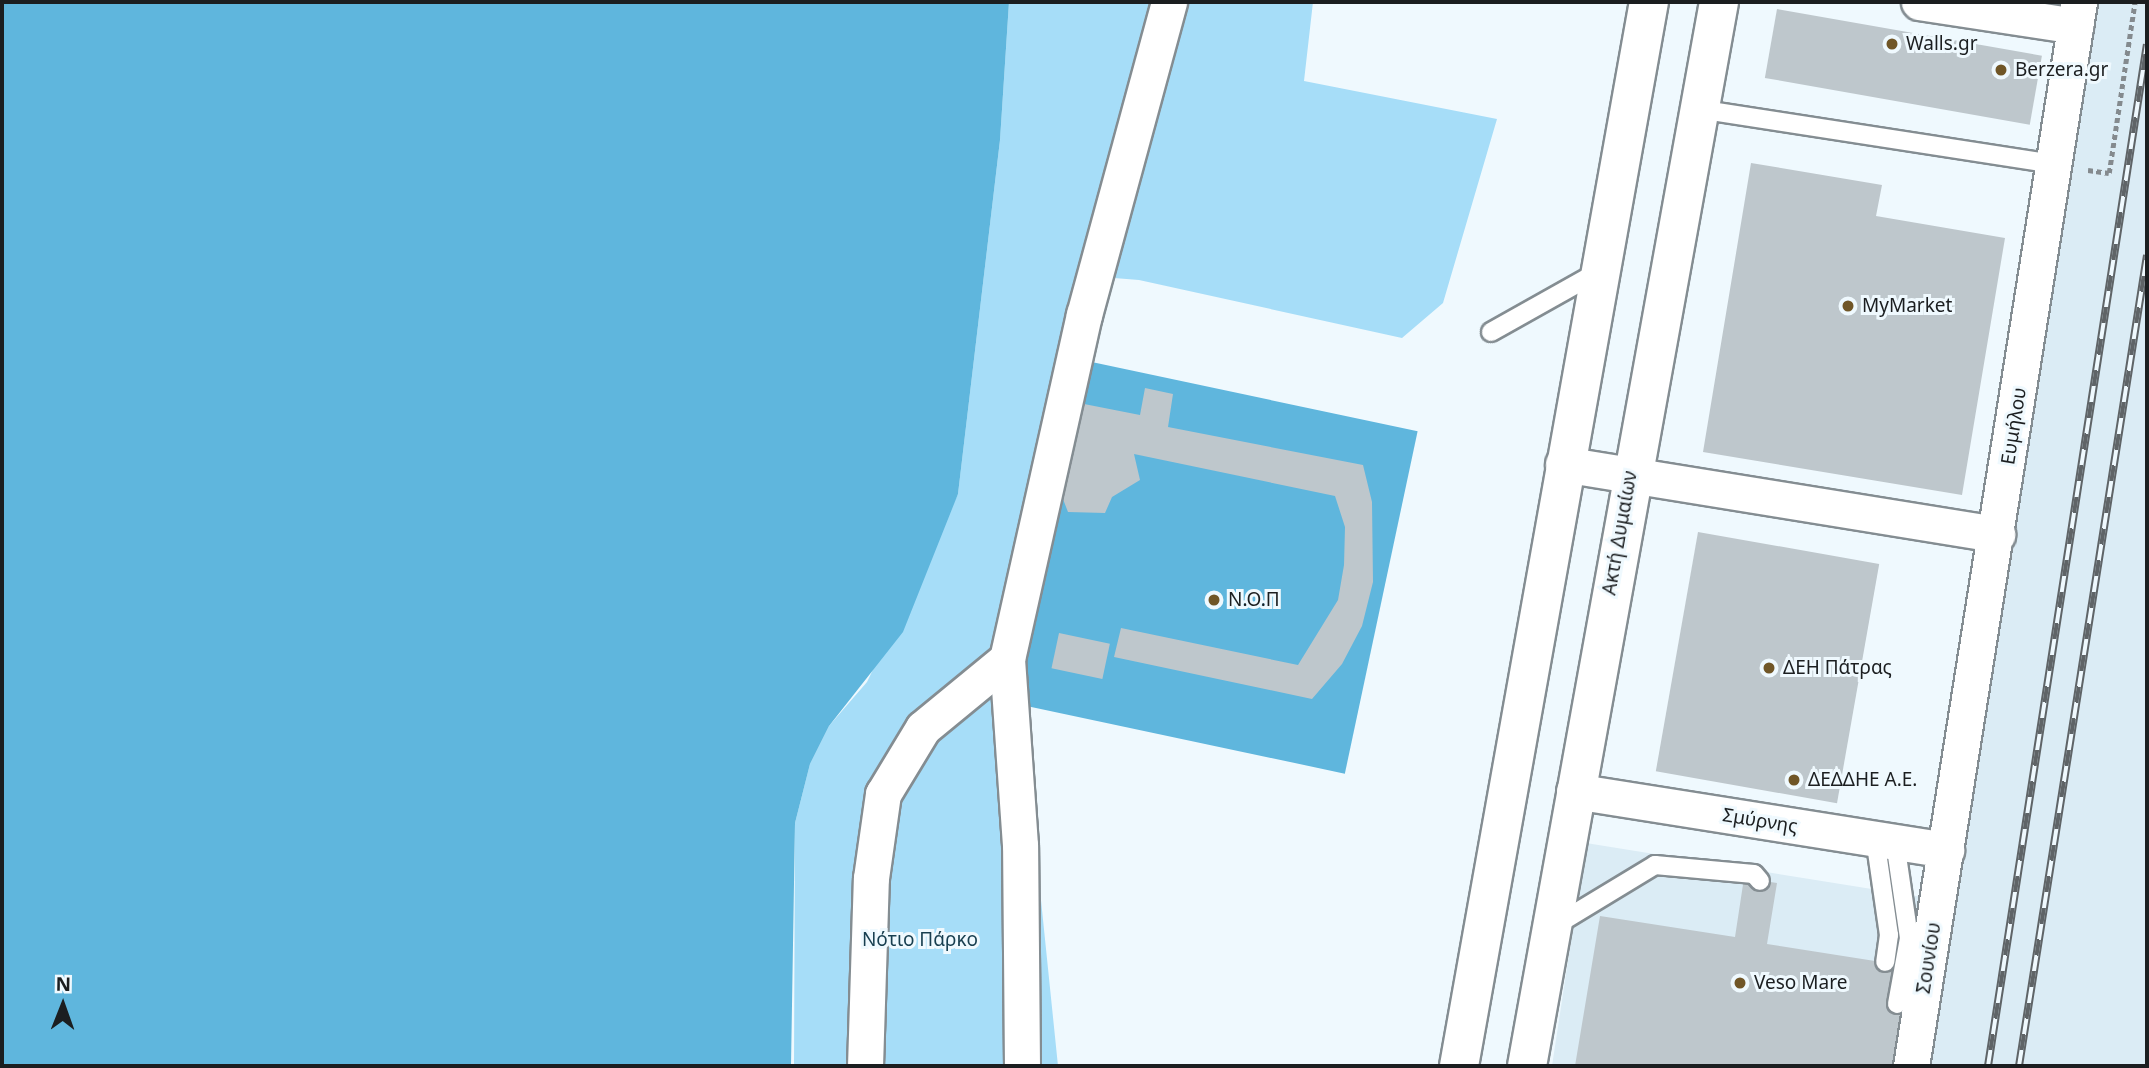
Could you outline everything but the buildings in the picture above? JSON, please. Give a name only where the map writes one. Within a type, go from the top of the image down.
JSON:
[{"type":"main road","points":[[1459,1066],[1563,464],[1648,2]]},
{"type":"main road","name":"Ακτή Δυμαίων","points":[[1527,1066],[1630,474],[1719,2]]},
{"type":"street","points":[[1022,1066],[1020,845],[1007,660],[1084,315],[1169,2]]},
{"type":"street","points":[[1919,2],[2077,14]]},
{"type":"street","name":"Ευμήλου","points":[[1946,850],[2077,14]]},
{"type":"street","points":[[1563,464],[1997,534]]},
{"type":"street","points":[[865,1066],[871,878],[883,794],[923,728],[1007,660]]},
{"type":"street","name":"Σμύρνης","points":[[1574,791],[1946,850]]},
{"type":"street","name":"Σουνίου","points":[[1911,1066],[1946,850]]},
{"type":"lane","points":[[1699,109],[2054,164]]},
{"type":"lane","points":[[1491,332],[1598,272]]},
{"type":"lane","points":[[1885,840],[1889,935],[1885,962]]},
{"type":"lane","points":[[1885,840],[1909,938],[1897,1004]]},
{"type":"lane","points":[[1550,929],[1655,865],[1754,874],[1760,881]]},
{"type":"path","points":[[2054,164],[2109,173],[2135,2]]},
{"type":"shaded area","points":[[2,2],[1009,2],[1000,140],[958,494],[903,632],[829,726],[810,764],[795,823],[791,1066],[2,1066]]},
{"type":"shaded area","points":[[2091,2],[2147,2],[2147,1066],[1919,1066]]},
{"type":"shaded area","name":"Ν.Ο.Π","points":[[1087,361],[1418,431],[1345,774],[1014,703]]},
{"type":"shaded area","name":"Veso Mare","points":[[1586,843],[1928,898],[1901,1066],[1552,1066]]},
{"type":"green space","name":"Νότιο Πάρκο","points":[[1009,2],[1313,2],[1304,81],[1497,119],[1443,303],[1402,338],[1139,280],[1089,276],[1087,361],[1021,705],[1058,1066],[794,1066],[795,823],[810,764],[829,726],[867,682],[958,494],[1000,140]]},
{"type":"railway","points":[[1988,1066],[2147,44]]},
{"type":"railway","points":[[2019,1066],[2147,255]]},
{"type":"place","name":"Walls.gr","points":[[1892,44]]},
{"type":"place","name":"Berzera.gr","points":[[2001,70]]},
{"type":"place","name":"MyMarket","points":[[1848,306]]},
{"type":"place","name":"Ν.Ο.Π","points":[[1214,600]]},
{"type":"place","name":"ΔΕΗ Πάτρας","points":[[1769,668]]},
{"type":"place","name":"ΔΕΔΔΗΕ Α.Ε.","points":[[1794,780]]},
{"type":"place","name":"Veso Mare","points":[[1740,983]]}]
